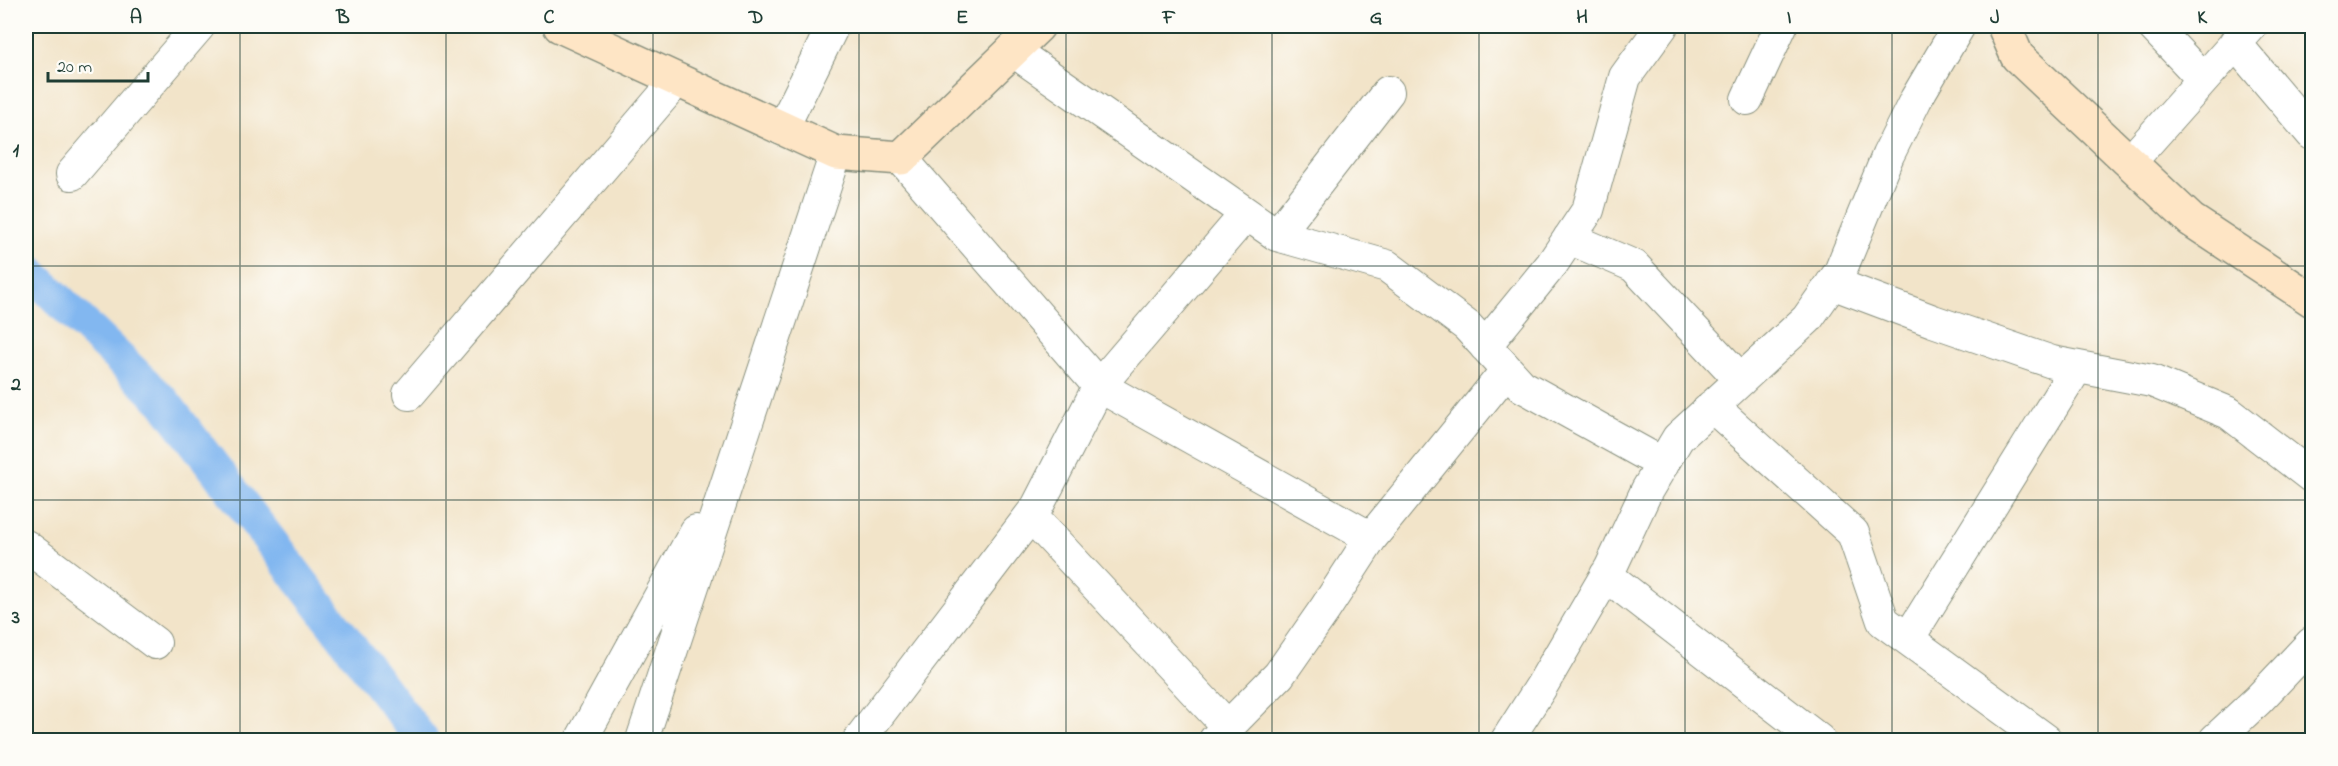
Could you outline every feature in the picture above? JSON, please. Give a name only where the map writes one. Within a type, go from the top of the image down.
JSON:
[{"type":"main road","points":[[560,26],[836,153],[901,158],[1038,26]]},
{"type":"main road","points":[[2004,26],[2018,56],[2191,220],[2313,300]]},
{"type":"street","points":[[72,174],[199,26]]},
{"type":"street","points":[[782,129],[833,26]]},
{"type":"street","points":[[1485,346],[1552,264],[1588,210],[1625,76],[1662,26]]},
{"type":"street","points":[[1748,99],[1781,26]]},
{"type":"street","points":[[1507,741],[1606,575],[1647,490],[1678,438],[1807,319],[1840,272],[1888,155],[1916,99],[1959,26]]},
{"type":"street","points":[[2152,26],[2203,80]]},
{"type":"street","points":[[2130,162],[2243,34],[2313,134]]},
{"type":"street","points":[[1012,50],[1277,235],[1387,266],[1467,326],[1522,386],[1663,464]]},
{"type":"street","points":[[410,394],[677,80]]},
{"type":"street","points":[[1277,235],[1388,92]]},
{"type":"street","points":[[642,741],[836,153]]},
{"type":"street","points":[[901,158],[1099,386],[1371,538]]},
{"type":"street","points":[[859,741],[1031,516],[1099,386],[1246,214]]},
{"type":"street","points":[[1569,238],[1634,266],[1741,380]]},
{"type":"street","points":[[1832,283],[2052,362],[2152,381],[2229,413],[2313,477]]},
{"type":"street","points":[[1908,639],[2077,367]]},
{"type":"street","points":[[1031,516],[1222,734],[1280,675],[1371,538],[1507,370]]},
{"type":"street","points":[[1713,406],[1853,533],[1883,621],[2046,741]]},
{"type":"street","points":[[581,741],[734,464]]},
{"type":"street","points":[[26,546],[155,643]]},
{"type":"street","points":[[1606,575],[1819,741]]},
{"type":"street","points":[[2215,741],[2313,643]]},
{"type":"waterway","points":[[26,268],[165,403],[422,740]]}]
